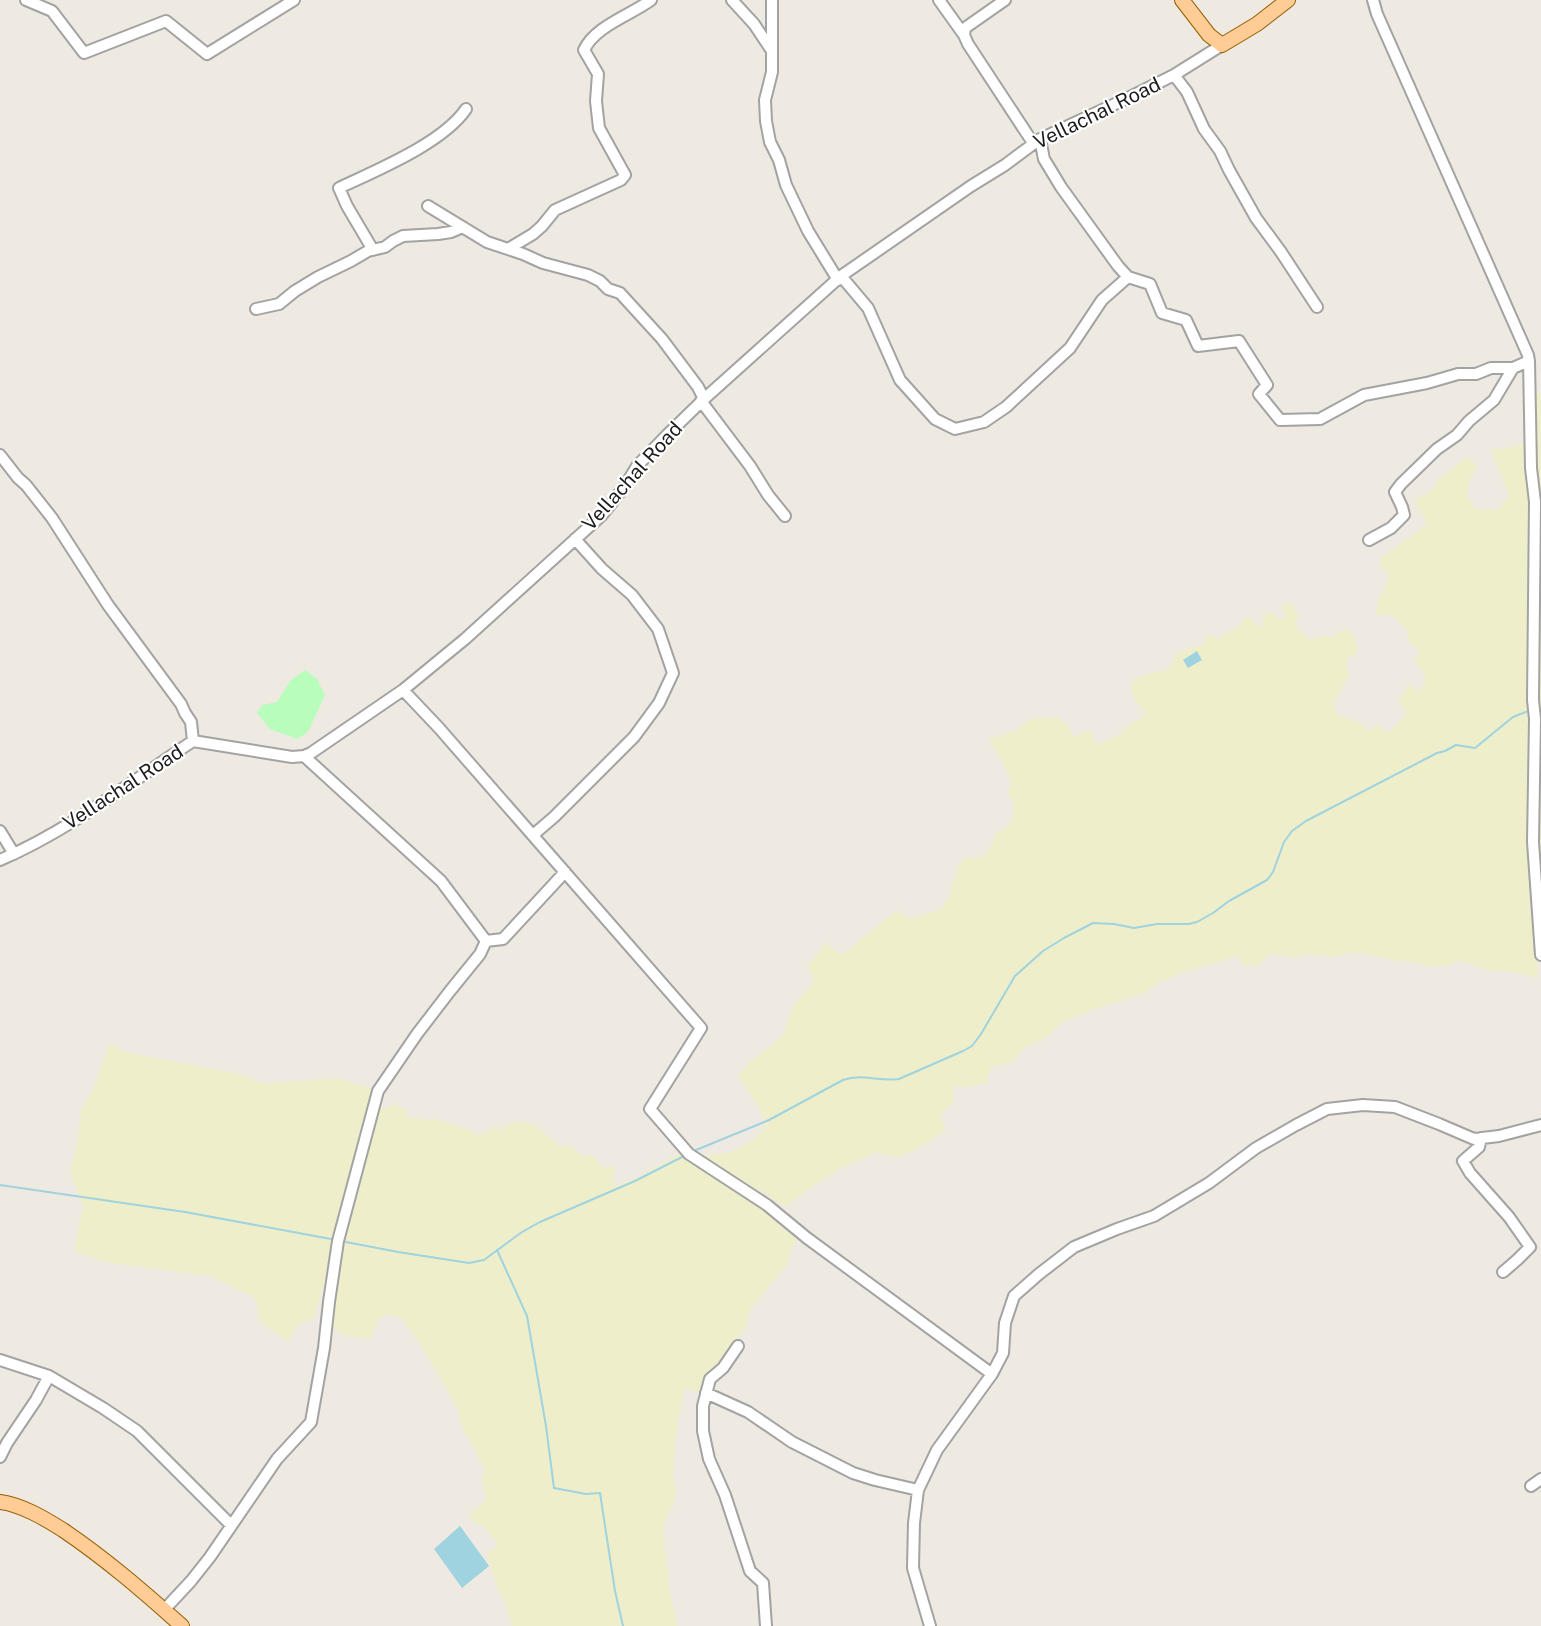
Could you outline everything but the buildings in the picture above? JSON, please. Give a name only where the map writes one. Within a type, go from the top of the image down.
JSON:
[{"type":"main road","points":[[1182,0],[1209,35],[1222,45],[1257,24],[1288,0]]},
{"type":"main road","points":[[0,1502],[11,1503],[46,1520],[75,1538],[128,1578],[182,1626]]},
{"type":"street","points":[[26,0],[52,11],[84,53],[166,21],[207,54],[294,0]]},
{"type":"street","points":[[508,249],[533,234],[555,210],[621,180],[625,175],[599,128],[596,101],[598,74],[584,50],[595,36],[651,0]]},
{"type":"street","points":[[732,0],[754,24],[773,52]]},
{"type":"street","points":[[772,0],[772,72],[765,100],[765,121],[786,185],[804,223],[840,278],[868,308],[900,380],[935,419],[955,429],[984,422],[1006,407],[1071,348],[1102,300],[1128,277]]},
{"type":"street","points":[[939,0],[1036,141],[1061,187],[1118,266],[1128,277],[1150,284],[1162,313],[1186,320],[1198,346],[1239,341],[1267,385],[1259,394],[1280,420],[1320,419],[1364,395],[1416,386],[1458,374],[1476,374],[1491,368],[1513,368],[1529,361]]},
{"type":"street","points":[[964,35],[965,28],[1005,0]]},
{"type":"street","points":[[1373,0],[1377,14],[1528,355],[1530,468],[1535,502],[1533,842],[1541,955]]},
{"type":"street","name":"Vellachal Road","points":[[0,860],[84,815],[193,741],[292,757],[304,756],[403,690],[465,639],[602,515],[626,486],[637,466],[703,400],[840,278],[962,192],[1005,165],[1036,141],[1174,75],[1222,45]]},
{"type":"street","points":[[1174,75],[1187,92],[1204,129],[1220,151],[1228,170],[1256,218],[1317,307]]},
{"type":"street","points":[[373,250],[346,206],[339,188],[423,146],[461,117],[466,109]]},
{"type":"street","points":[[428,206],[488,242],[543,263],[588,275],[600,281],[608,289],[620,293],[662,339],[698,387],[703,400],[785,516]]},
{"type":"street","points":[[255,309],[279,304],[318,277],[373,250],[385,247],[403,236],[451,232],[463,226]]},
{"type":"street","points":[[1370,540],[1391,528],[1404,516],[1395,492],[1401,484],[1437,449],[1457,435],[1494,400],[1513,368]]},
{"type":"street","points":[[0,454],[52,518],[108,605],[181,704],[191,722],[193,741]]},
{"type":"street","points":[[532,835],[554,817],[634,738],[659,703],[673,673],[657,629],[632,595],[575,539]]},
{"type":"street","points":[[403,690],[701,1028],[650,1109],[689,1154],[766,1205],[807,1238],[992,1374]]},
{"type":"street","points":[[304,756],[441,881],[486,941]]},
{"type":"street","points":[[0,831],[14,854]]},
{"type":"street","points":[[486,941],[503,939],[565,872]]},
{"type":"street","points":[[164,1610],[210,1557],[278,1459],[311,1422],[324,1348],[338,1241],[378,1091],[417,1034],[480,954],[486,941]]},
{"type":"street","points":[[930,1626],[913,1568],[914,1522],[918,1490],[937,1450],[992,1374],[1003,1353],[1005,1323],[1014,1296],[1039,1274],[1074,1247],[1154,1216],[1209,1183],[1256,1148],[1327,1109],[1364,1106],[1395,1107],[1474,1139],[1498,1136],[1541,1125]]},
{"type":"street","points":[[1481,1138],[1479,1147],[1463,1161],[1470,1173],[1509,1217],[1530,1247],[1503,1272]]},
{"type":"street","points":[[738,1346],[723,1368],[710,1379],[703,1406],[703,1431],[709,1459],[725,1495],[750,1571],[763,1583],[766,1626]]},
{"type":"street","points":[[0,1360],[49,1376],[137,1431],[231,1525]]},
{"type":"street","points":[[0,1458],[49,1376]]},
{"type":"street","points":[[706,1393],[748,1412],[792,1442],[854,1473],[918,1490]]},
{"type":"street","points":[[1531,1486],[1541,1479]]},
{"type":"green space","points":[[1535,393],[1541,393],[1541,502],[1535,465]]},
{"type":"green space","points":[[1524,443],[1531,503],[1528,573],[1531,721],[1529,841],[1538,978],[1516,972],[1487,970],[1459,960],[1446,966],[1431,967],[1365,953],[1348,953],[1331,957],[1308,954],[1292,958],[1270,953],[1260,965],[1243,966],[1239,956],[1180,973],[1142,994],[1086,1012],[1061,1023],[1045,1039],[1025,1047],[1014,1062],[991,1067],[987,1083],[968,1087],[953,1086],[954,1103],[940,1115],[945,1130],[930,1141],[896,1158],[876,1152],[834,1172],[784,1207],[762,1191],[745,1185],[702,1156],[731,1152],[749,1143],[766,1127],[760,1109],[738,1076],[751,1061],[783,1036],[793,1005],[814,980],[807,967],[826,943],[839,954],[847,952],[897,911],[911,919],[943,908],[958,867],[964,858],[982,857],[991,847],[996,833],[1009,825],[1014,804],[1008,793],[1011,780],[997,752],[988,740],[1019,729],[1029,719],[1057,717],[1067,724],[1073,737],[1091,729],[1095,745],[1122,734],[1123,729],[1146,715],[1134,699],[1131,686],[1135,679],[1169,669],[1176,654],[1204,645],[1207,634],[1217,639],[1238,627],[1243,620],[1251,617],[1258,626],[1265,625],[1260,617],[1272,612],[1280,620],[1286,618],[1281,605],[1290,602],[1299,616],[1295,622],[1298,629],[1311,640],[1322,636],[1333,637],[1342,630],[1352,632],[1358,652],[1346,660],[1348,678],[1334,701],[1336,714],[1363,724],[1366,731],[1380,726],[1387,733],[1396,726],[1406,714],[1399,700],[1409,684],[1418,692],[1426,683],[1423,672],[1415,662],[1419,650],[1407,639],[1408,630],[1391,615],[1376,614],[1378,599],[1389,576],[1380,565],[1382,557],[1427,523],[1415,503],[1419,497],[1432,491],[1438,479],[1469,456],[1477,467],[1467,488],[1468,498],[1476,509],[1497,510],[1509,496],[1491,449],[1505,449]]},
{"type":"green space","points":[[1541,573],[1541,862],[1539,697]]},
{"type":"green space","points":[[305,670],[317,679],[325,695],[308,732],[297,739],[270,729],[257,713],[262,705],[277,702],[291,680]]},
{"type":"green space","points":[[109,1044],[129,1053],[234,1073],[265,1084],[337,1078],[378,1091],[314,1318],[297,1325],[289,1342],[260,1322],[255,1298],[210,1276],[104,1262],[74,1251],[83,1207],[70,1172],[81,1111],[95,1085]]},
{"type":"green space","points":[[395,1102],[399,1108],[407,1109],[405,1116],[426,1120],[435,1119],[479,1135],[495,1126],[499,1130],[512,1123],[533,1124],[561,1147],[567,1144],[582,1156],[589,1154],[603,1168],[616,1166],[613,1180],[617,1186],[683,1152],[759,1203],[799,1235],[787,1265],[750,1310],[745,1328],[730,1349],[722,1355],[719,1366],[707,1378],[701,1392],[685,1389],[676,1436],[673,1473],[676,1496],[664,1524],[670,1592],[677,1626],[512,1626],[487,1553],[498,1545],[484,1526],[475,1524],[469,1514],[484,1503],[486,1495],[482,1483],[485,1468],[467,1437],[459,1418],[459,1412],[437,1372],[401,1318],[386,1314],[378,1320],[370,1340],[346,1336],[330,1326],[336,1277],[376,1106],[389,1108]]},
{"type":"water","points":[[1197,651],[1202,660],[1188,668],[1183,660]]},
{"type":"water","points":[[460,1526],[489,1566],[462,1588],[434,1549]]},
{"type":"waterway","points":[[696,1150],[769,1120],[843,1080],[858,1077],[899,1079],[963,1051],[972,1046],[981,1034],[1015,976],[1043,951],[1064,938],[1093,923],[1134,928],[1157,924],[1197,922],[1267,880],[1273,872],[1284,842],[1292,831],[1306,821],[1437,753],[1456,745],[1475,748],[1513,717],[1531,710]]},
{"type":"waterway","points":[[346,1242],[469,1263],[484,1260],[522,1232],[540,1222],[635,1181],[682,1157]]},
{"type":"waterway","points":[[0,1185],[185,1212],[331,1239]]},
{"type":"waterway","points":[[497,1250],[527,1316],[554,1488],[586,1494],[600,1493],[615,1591],[623,1626]]}]
